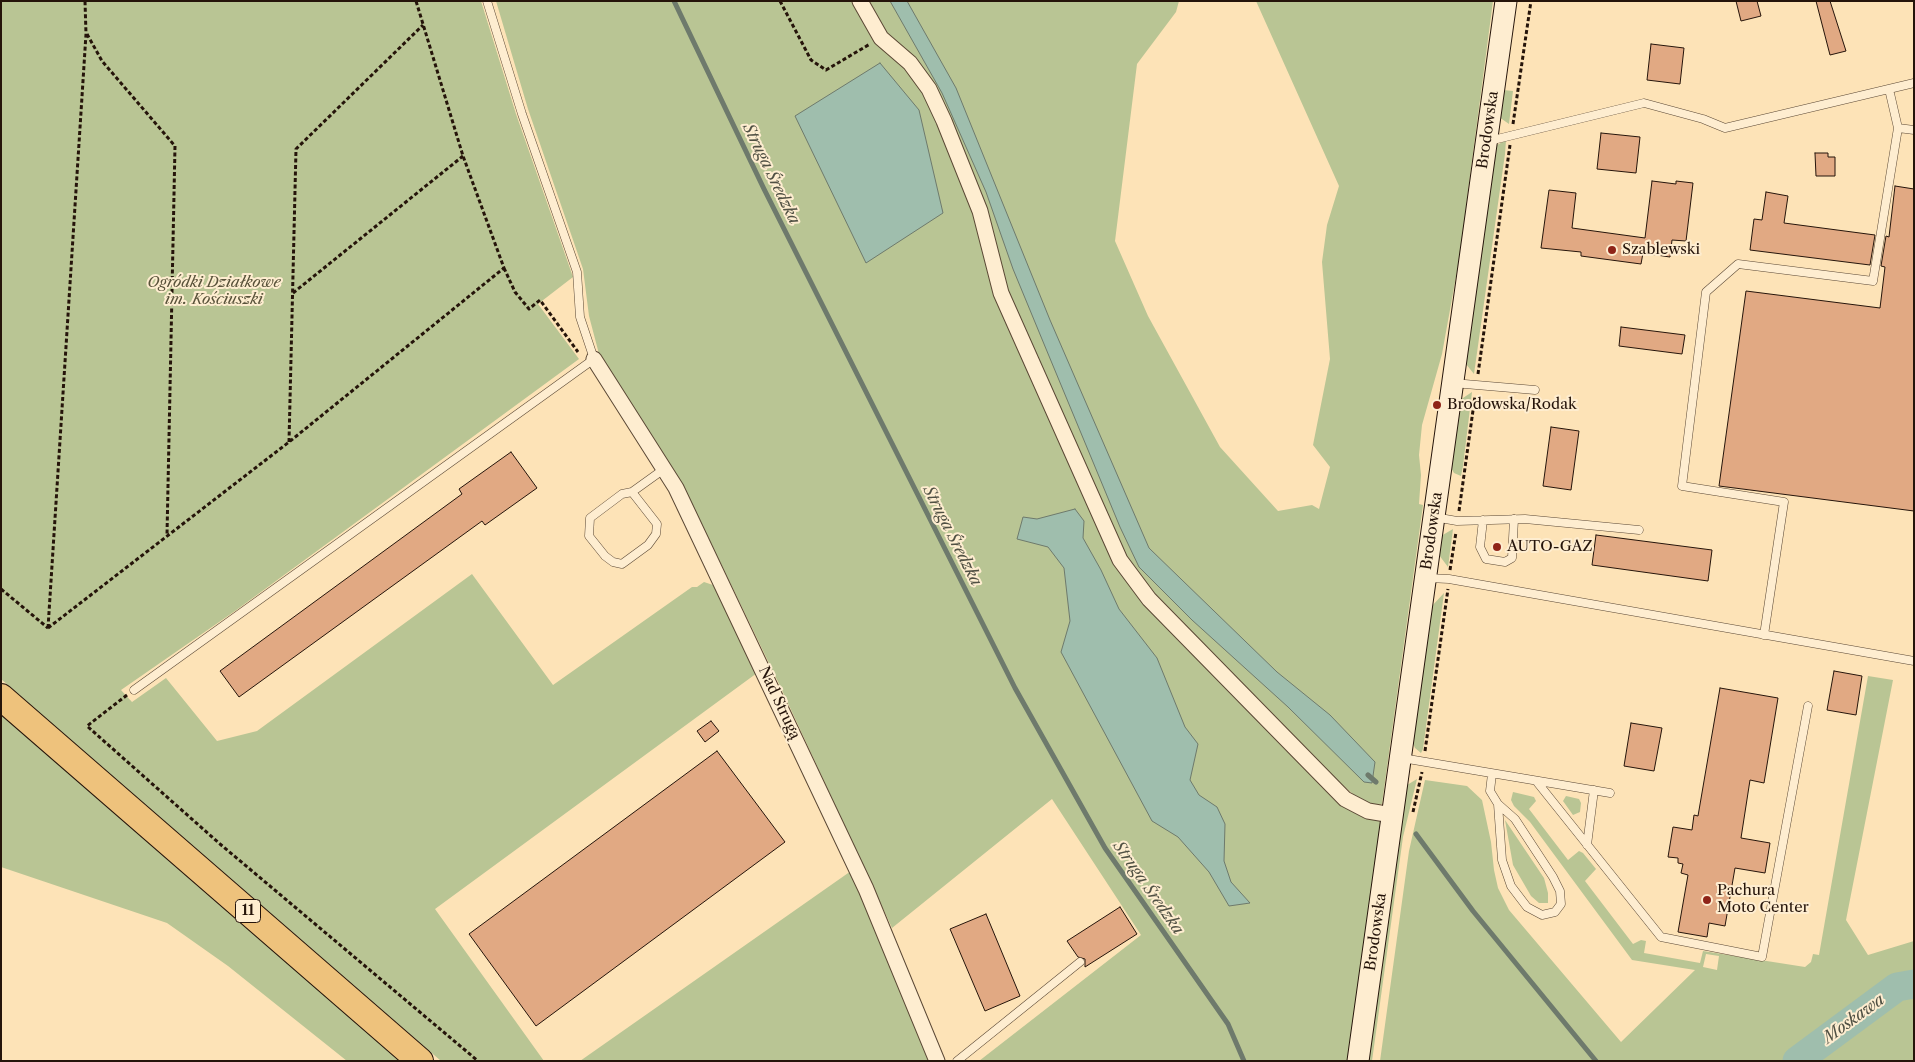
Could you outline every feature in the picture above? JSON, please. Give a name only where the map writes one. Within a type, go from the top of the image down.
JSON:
[{"type":"highway","name":"11","points":[[1,697],[420,1061]]},
{"type":"street","points":[[860,1],[881,38],[910,63],[929,89],[944,121],[980,211],[1000,293],[1120,560],[1149,599],[1345,799],[1368,812],[1398,818]]},
{"type":"street","name":"Brodowska","points":[[1358,1061],[1398,818],[1399,765],[1506,1]]},
{"type":"street","name":"Nad Strugą","points":[[590,361],[676,488],[758,657],[866,889],[937,1061]]},
{"type":"lane","points":[[134,690],[590,361],[580,317],[577,272],[522,114],[487,1]]},
{"type":"lane","points":[[1487,142],[1644,103],[1704,119],[1725,128],[1914,83]]},
{"type":"lane","points":[[1764,635],[1784,502],[1682,486],[1706,292],[1738,264],[1873,281],[1898,128],[1889,89]]},
{"type":"lane","points":[[1898,128],[1914,130]]},
{"type":"lane","points":[[1453,383],[1535,390]]},
{"type":"lane","points":[[632,492],[657,524],[656,534],[648,545],[622,564],[613,562],[589,536],[590,518],[622,494],[632,492],[664,469]]},
{"type":"lane","points":[[1434,517],[1457,521],[1514,519],[1639,530]]},
{"type":"lane","points":[[1483,520],[1480,547],[1486,559],[1505,562],[1512,558],[1514,519]]},
{"type":"lane","points":[[1426,578],[1449,579],[1914,661]]},
{"type":"lane","points":[[1537,782],[1661,937],[1762,957],[1808,706]]},
{"type":"lane","points":[[1399,765],[1423,762],[1610,793]]},
{"type":"lane","points":[[1492,774],[1490,791],[1498,804],[1515,820],[1560,891],[1561,904],[1555,912],[1542,915],[1527,907],[1511,886],[1502,860],[1498,804]]},
{"type":"lane","points":[[1587,845],[1594,790]]},
{"type":"lane","points":[[957,1061],[1080,962]]},
{"type":"path","points":[[48,628],[86,34],[86,1]]},
{"type":"path","points":[[416,1],[463,156],[504,268],[515,292],[529,309],[540,300],[590,361]]},
{"type":"path","points":[[780,1],[810,60],[826,70],[881,38]]},
{"type":"path","points":[[289,442],[296,149],[423,25]]},
{"type":"path","points":[[86,34],[102,61],[175,146],[167,535]]},
{"type":"path","points":[[293,293],[463,156]]},
{"type":"path","points":[[48,628],[289,442],[504,268]]},
{"type":"path","points":[[1,589],[48,628]]},
{"type":"path","points":[[134,690],[87,726],[220,844],[478,1061]]},
{"type":"path","points":[[1398,818],[1420,788],[1423,762]]},
{"type":"green space","name":"Ogródki Działkowe im. Kościuszki","points":[[1,1],[481,1],[516,114],[573,277],[538,304],[579,359],[235,611],[121,690],[132,702],[166,678],[217,741],[257,731],[472,574],[553,685],[692,587],[697,587],[704,582],[713,585],[757,673],[435,909],[544,1061],[441,1061],[1,679]]},
{"type":"green space","points":[[496,1],[854,1],[924,92],[1116,562],[1342,804],[1381,820],[1347,1061],[979,1061],[1141,935],[1052,799],[892,928],[780,686],[683,485],[599,354],[589,316],[583,269],[528,109]]},
{"type":"green space","points":[[866,1],[1179,1],[1176,12],[1137,64],[1115,241],[1148,316],[1220,447],[1278,511],[1312,505],[1319,509],[1330,467],[1313,445],[1330,359],[1322,262],[1327,225],[1339,186],[1256,1],[1493,1],[1459,260],[1442,354],[1422,425],[1419,455],[1421,475],[1419,504],[1423,505],[1382,804],[1373,806],[1361,801],[1316,762],[1133,572],[1026,341],[948,120],[885,35]]},
{"type":"green space","points":[[1503,90],[1513,91],[1509,124],[1499,117]]},
{"type":"green space","points":[[1506,140],[1474,374],[1466,364],[1497,145]]},
{"type":"green space","points":[[1472,392],[1461,476],[1454,473],[1450,466],[1460,400]]},
{"type":"green space","points":[[1453,529],[1448,567],[1439,555],[1441,536]]},
{"type":"green space","points":[[1444,593],[1421,753],[1415,748],[1412,741],[1431,607]]},
{"type":"green space","points":[[1868,676],[1893,680],[1846,920],[1868,955],[1914,941],[1914,1061],[1380,1061],[1409,851],[1425,780],[1467,786],[1482,800],[1498,888],[1509,910],[1621,1042],[1695,970],[1632,960],[1530,822],[1514,806],[1511,800],[1513,792],[1534,797],[1536,801],[1529,809],[1568,860],[1579,851],[1583,853],[1596,869],[1585,881],[1633,944],[1641,940],[1646,941],[1644,953],[1700,963],[1703,951],[1805,967],[1811,962],[1813,954],[1819,955]],"holes":[[[1706,954],[1719,956],[1717,970],[1703,967]]]},
{"type":"green space","points":[[1,715],[401,1061],[347,1061],[228,966],[167,923],[1,867]]},
{"type":"green space","points":[[1417,779],[1403,837],[1372,1061],[1368,1061],[1407,785]]},
{"type":"green space","points":[[1566,796],[1579,799],[1581,803],[1580,812],[1573,815],[1563,801]]},
{"type":"green space","points":[[1505,820],[1544,878],[1548,893],[1548,903],[1539,903],[1531,896],[1513,865]]},
{"type":"green space","points":[[851,871],[930,1061],[580,1061]]},
{"type":"shaded area","points":[[890,1],[907,1],[956,88],[1050,320],[1149,548],[1277,672],[1330,715],[1375,762],[1372,783],[1364,782],[1288,707],[1192,620],[1139,567],[1120,527],[1013,269],[986,192],[942,93]]},
{"type":"shaded area","points":[[880,63],[919,110],[943,213],[866,263],[795,116]]},
{"type":"shaded area","points":[[1075,509],[1084,521],[1083,538],[1101,570],[1119,609],[1157,658],[1185,727],[1198,744],[1190,780],[1199,795],[1217,807],[1225,824],[1224,861],[1231,882],[1250,903],[1229,906],[1209,872],[1178,837],[1152,821],[1061,652],[1070,621],[1064,568],[1048,547],[1017,539],[1023,517],[1037,519]]},
{"type":"building","points":[[1736,1],[1757,1],[1761,16],[1741,21]]},
{"type":"building","points":[[1816,1],[1830,1],[1846,51],[1830,55]]},
{"type":"building","points":[[1651,44],[1684,48],[1680,84],[1647,80]]},
{"type":"building","points":[[1601,133],[1640,137],[1636,173],[1597,169]]},
{"type":"building","points":[[1815,153],[1828,153],[1828,157],[1835,157],[1835,176],[1816,176]]},
{"type":"building","points":[[1652,181],[1676,184],[1676,181],[1693,183],[1686,241],[1672,240],[1670,257],[1643,253],[1641,264],[1581,256],[1581,252],[1541,248],[1549,190],[1576,193],[1572,228],[1645,238]]},
{"type":"building","points":[[1895,186],[1914,189],[1914,511],[1719,486],[1746,291],[1880,308],[1885,267],[1881,266],[1886,236],[1889,237]]},
{"type":"building","points":[[1766,192],[1788,196],[1784,223],[1875,235],[1870,265],[1750,250],[1754,219],[1762,220]]},
{"type":"building","points":[[1621,327],[1685,335],[1682,354],[1619,346]]},
{"type":"building","points":[[1551,427],[1579,431],[1571,490],[1543,486]]},
{"type":"building","points":[[511,452],[537,488],[485,525],[482,521],[239,697],[220,671],[462,494],[459,489]]},
{"type":"building","points":[[1596,535],[1712,550],[1708,581],[1592,565]]},
{"type":"building","points":[[1834,671],[1862,676],[1856,715],[1827,710]]},
{"type":"building","points":[[1720,688],[1778,698],[1764,783],[1750,780],[1741,838],[1770,843],[1765,873],[1735,868],[1725,926],[1709,923],[1707,937],[1678,932],[1688,875],[1681,873],[1683,864],[1678,863],[1678,858],[1668,857],[1673,827],[1692,830],[1694,815],[1698,816]]},
{"type":"building","points":[[711,721],[719,731],[705,742],[697,731]]},
{"type":"building","points":[[1631,723],[1662,728],[1654,771],[1624,766]]},
{"type":"building","points":[[717,751],[785,842],[536,1026],[469,934]]},
{"type":"building","points":[[1120,907],[1137,934],[1085,967],[1085,959],[1078,957],[1067,941]]},
{"type":"building","points":[[986,914],[1020,996],[985,1011],[950,929]]},
{"type":"waterway","name":"Struga Średzka","points":[[674,1],[764,189],[1015,688],[1105,848],[1228,1024],[1244,1061]]},
{"type":"waterway","points":[[1368,775],[1376,782]]},
{"type":"waterway","points":[[1416,834],[1473,911],[1596,1061]]},
{"type":"waterway","name":"Moskawa","points":[[1797,1061],[1897,987],[1914,984]]},
{"type":"place","name":"Szablewski","points":[[1612,250]]},
{"type":"place","name":"Brodowska/Rodak","points":[[1437,405]]},
{"type":"place","name":"AUTO-GAZ","points":[[1497,547]]},
{"type":"place","name":"Pachura Moto Center","points":[[1707,900]]}]
